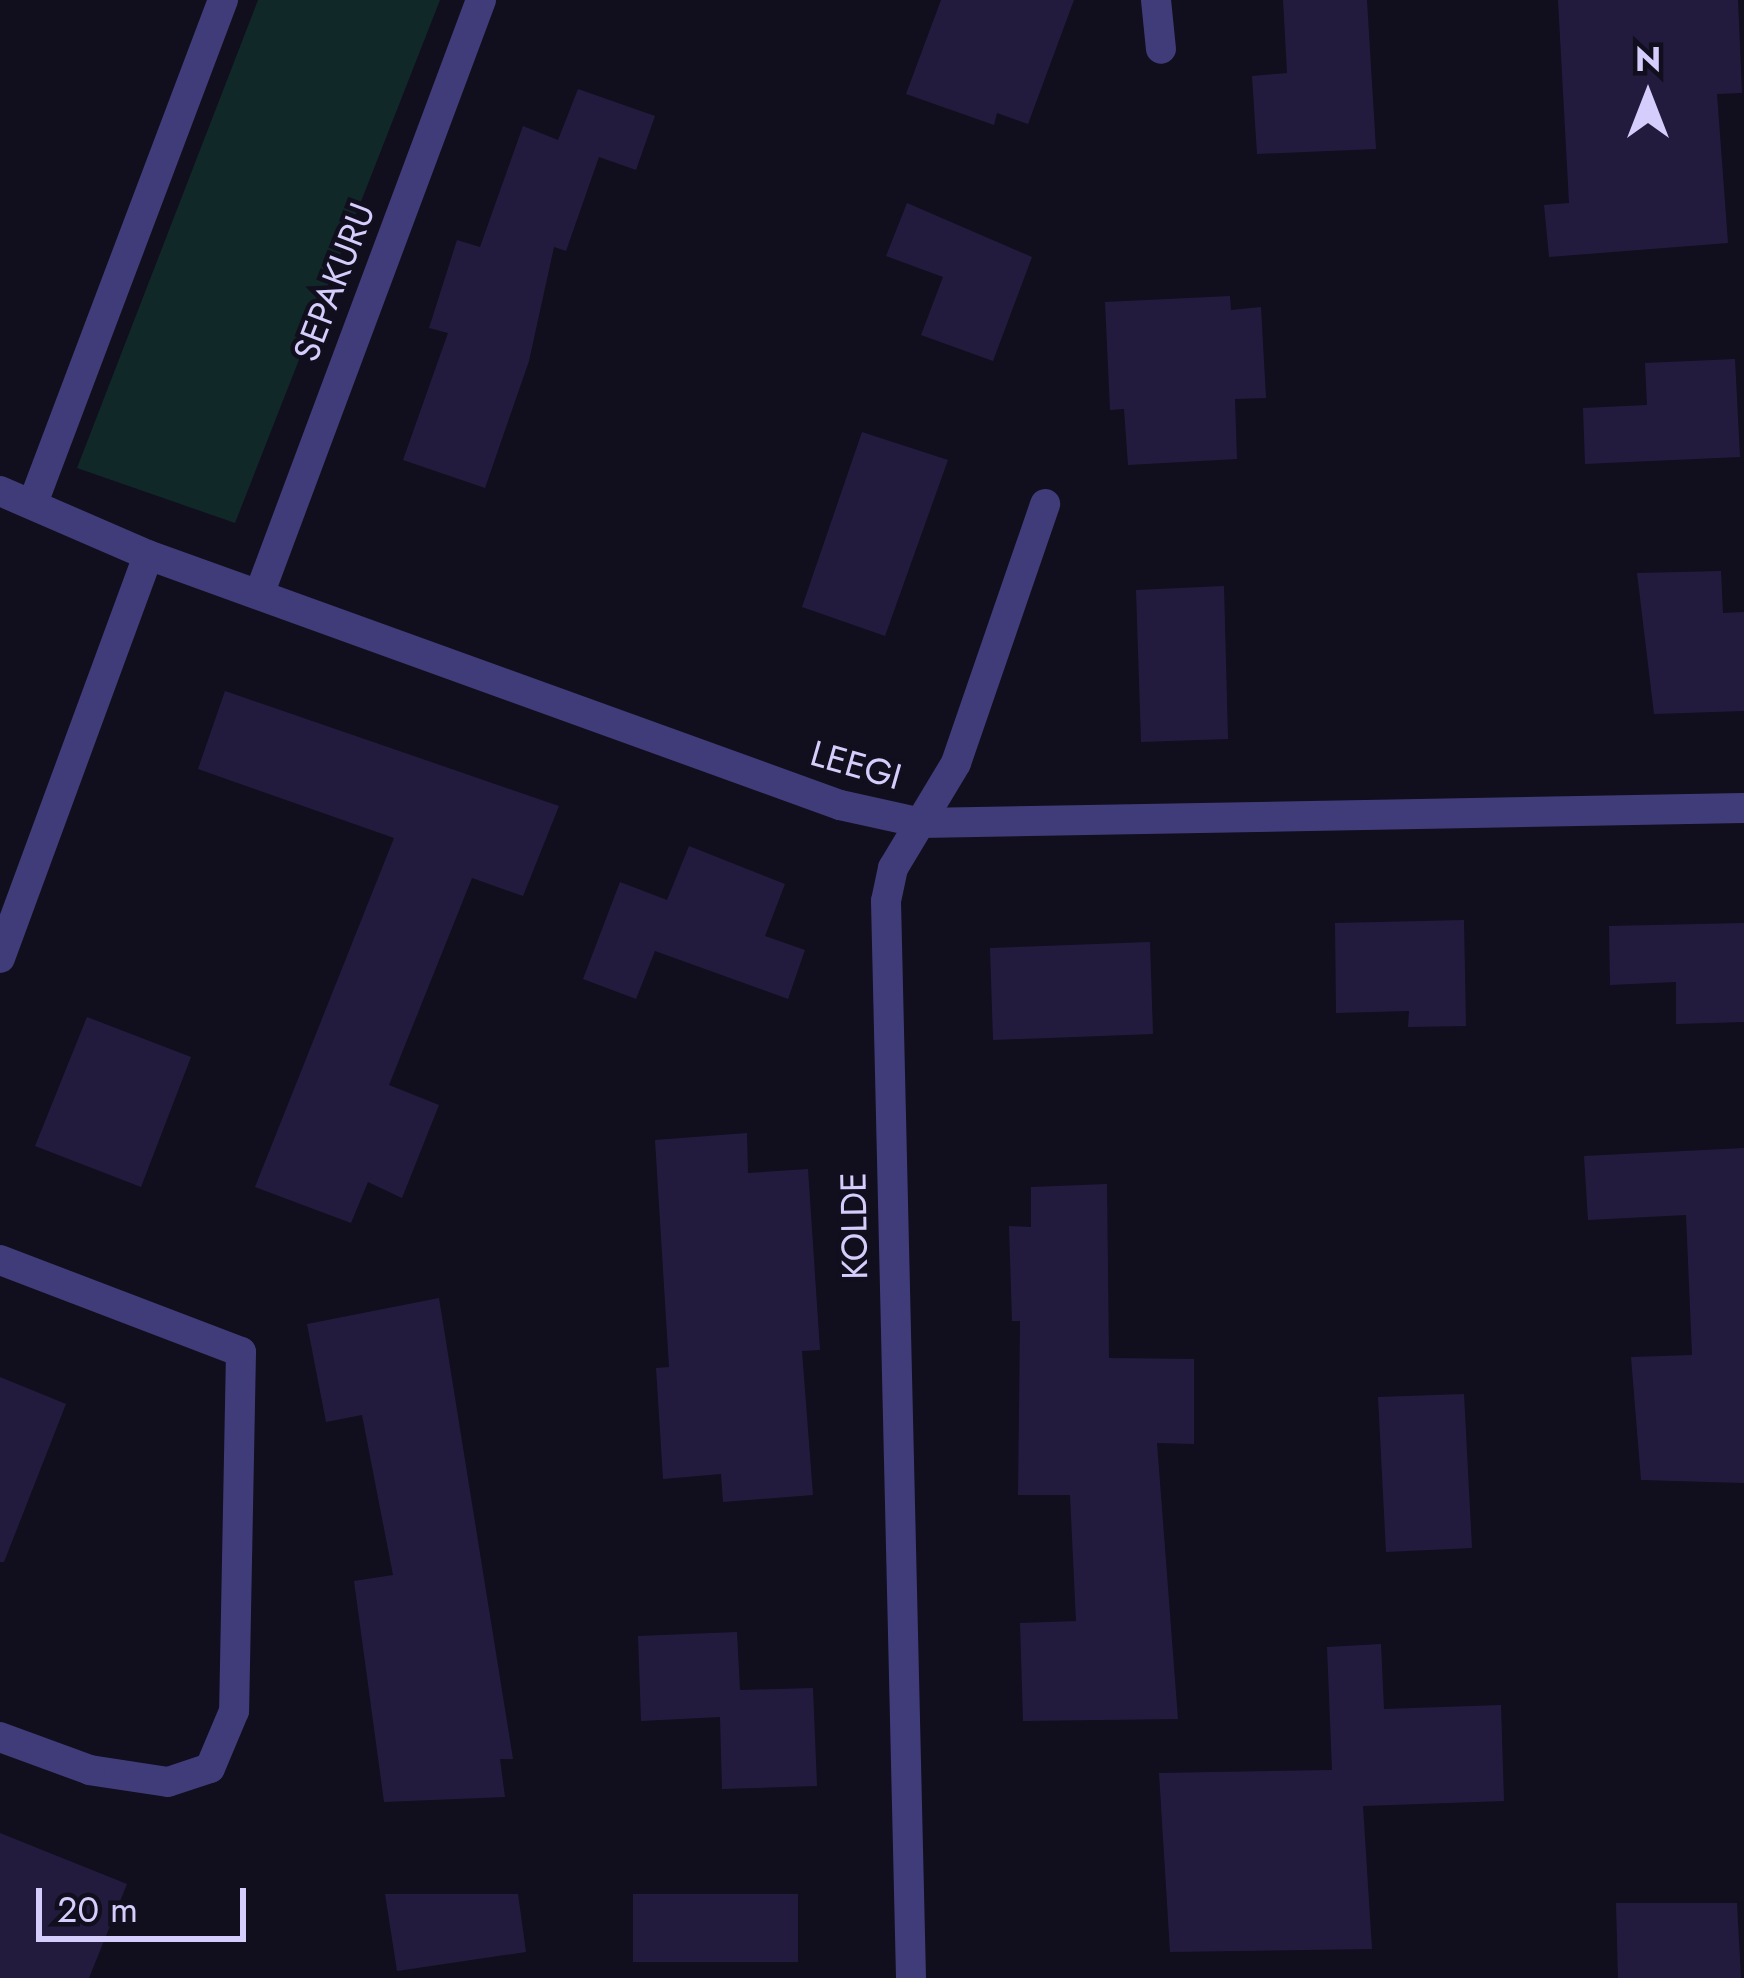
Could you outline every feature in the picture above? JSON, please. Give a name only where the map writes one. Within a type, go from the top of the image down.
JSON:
[{"type":"street","points":[[33,503],[224,0]]},
{"type":"street","name":"SEPAKURU","points":[[260,592],[482,0]]},
{"type":"street","points":[[1156,0],[1161,49]]},
{"type":"street","name":"LEEGI","points":[[0,491],[148,555],[840,806],[921,823],[1744,808]]},
{"type":"street","name":"KOLDE","points":[[911,1978],[886,901],[892,868],[956,764],[1046,504]]},
{"type":"street","points":[[0,958],[148,555]]},
{"type":"street","points":[[0,1260],[241,1352],[234,1711],[210,1768],[148,1779],[90,1770],[0,1737]]},
{"type":"green space","points":[[258,0],[440,0],[235,523],[77,468]]},
{"type":"building","points":[[941,0],[1074,0],[1028,124],[997,113],[994,125],[906,94]]},
{"type":"building","points":[[1283,0],[1367,0],[1376,149],[1257,154],[1252,76],[1287,73]]},
{"type":"building","points":[[1558,0],[1738,0],[1742,93],[1717,94],[1728,243],[1549,257],[1544,205],[1569,203]]},
{"type":"building","points":[[578,89],[655,116],[636,170],[599,157],[566,251],[554,247],[529,361],[485,488],[403,460],[448,333],[429,328],[457,240],[480,247],[523,126],[558,140]]},
{"type":"building","points":[[907,203],[1032,257],[993,361],[921,335],[943,277],[886,256]]},
{"type":"building","points":[[1230,296],[1231,310],[1261,307],[1266,398],[1235,399],[1237,459],[1128,465],[1124,409],[1110,410],[1105,302]]},
{"type":"building","points":[[1735,359],[1740,457],[1585,464],[1583,408],[1647,405],[1645,363]]},
{"type":"building","points":[[862,432],[948,460],[885,636],[802,607]]},
{"type":"building","points":[[1721,571],[1723,613],[1744,612],[1744,711],[1654,714],[1637,573]]},
{"type":"building","points":[[1224,586],[1228,739],[1141,742],[1136,590]]},
{"type":"building","points":[[225,691],[559,806],[523,896],[472,878],[389,1085],[439,1105],[402,1198],[368,1182],[351,1223],[255,1187],[394,838],[198,769]]},
{"type":"building","points":[[689,846],[785,884],[765,936],[805,950],[788,999],[655,951],[636,999],[583,979],[620,882],[667,900]]},
{"type":"building","points":[[1464,920],[1466,1026],[1408,1027],[1409,1011],[1336,1013],[1335,923]]},
{"type":"building","points":[[1744,923],[1744,1022],[1676,1024],[1676,982],[1610,985],[1609,926]]},
{"type":"building","points":[[1150,942],[1153,1034],[993,1040],[990,948]]},
{"type":"building","points":[[87,1017],[191,1057],[141,1187],[35,1146]]},
{"type":"building","points":[[747,1133],[748,1173],[808,1169],[820,1350],[802,1351],[813,1495],[723,1502],[721,1474],[663,1479],[656,1368],[669,1367],[655,1140]]},
{"type":"building","points":[[1744,1148],[1744,1483],[1641,1480],[1631,1357],[1692,1355],[1686,1215],[1588,1220],[1584,1156]]},
{"type":"building","points":[[1107,1184],[1109,1358],[1194,1359],[1194,1444],[1157,1443],[1178,1719],[1023,1721],[1020,1623],[1076,1621],[1070,1495],[1018,1495],[1020,1321],[1012,1321],[1009,1226],[1031,1227],[1031,1187]]},
{"type":"building","points":[[439,1298],[513,1759],[500,1759],[505,1797],[384,1802],[354,1581],[393,1575],[362,1415],[326,1422],[307,1324]]},
{"type":"building","points":[[0,1377],[66,1404],[4,1562],[0,1562]]},
{"type":"building","points":[[1464,1394],[1472,1548],[1386,1552],[1378,1397]]},
{"type":"building","points":[[737,1632],[740,1690],[813,1688],[817,1786],[722,1789],[720,1717],[641,1721],[638,1636]]},
{"type":"building","points":[[1381,1644],[1384,1709],[1501,1705],[1504,1801],[1363,1806],[1372,1949],[1170,1952],[1159,1773],[1332,1770],[1327,1647]]},
{"type":"building","points":[[0,1833],[127,1884],[89,1978],[0,1978]]},
{"type":"building","points":[[385,1894],[518,1894],[526,1952],[397,1971]]},
{"type":"building","points":[[633,1894],[798,1894],[798,1962],[633,1962]]},
{"type":"building","points":[[1616,1903],[1737,1903],[1741,1978],[1618,1978]]}]
